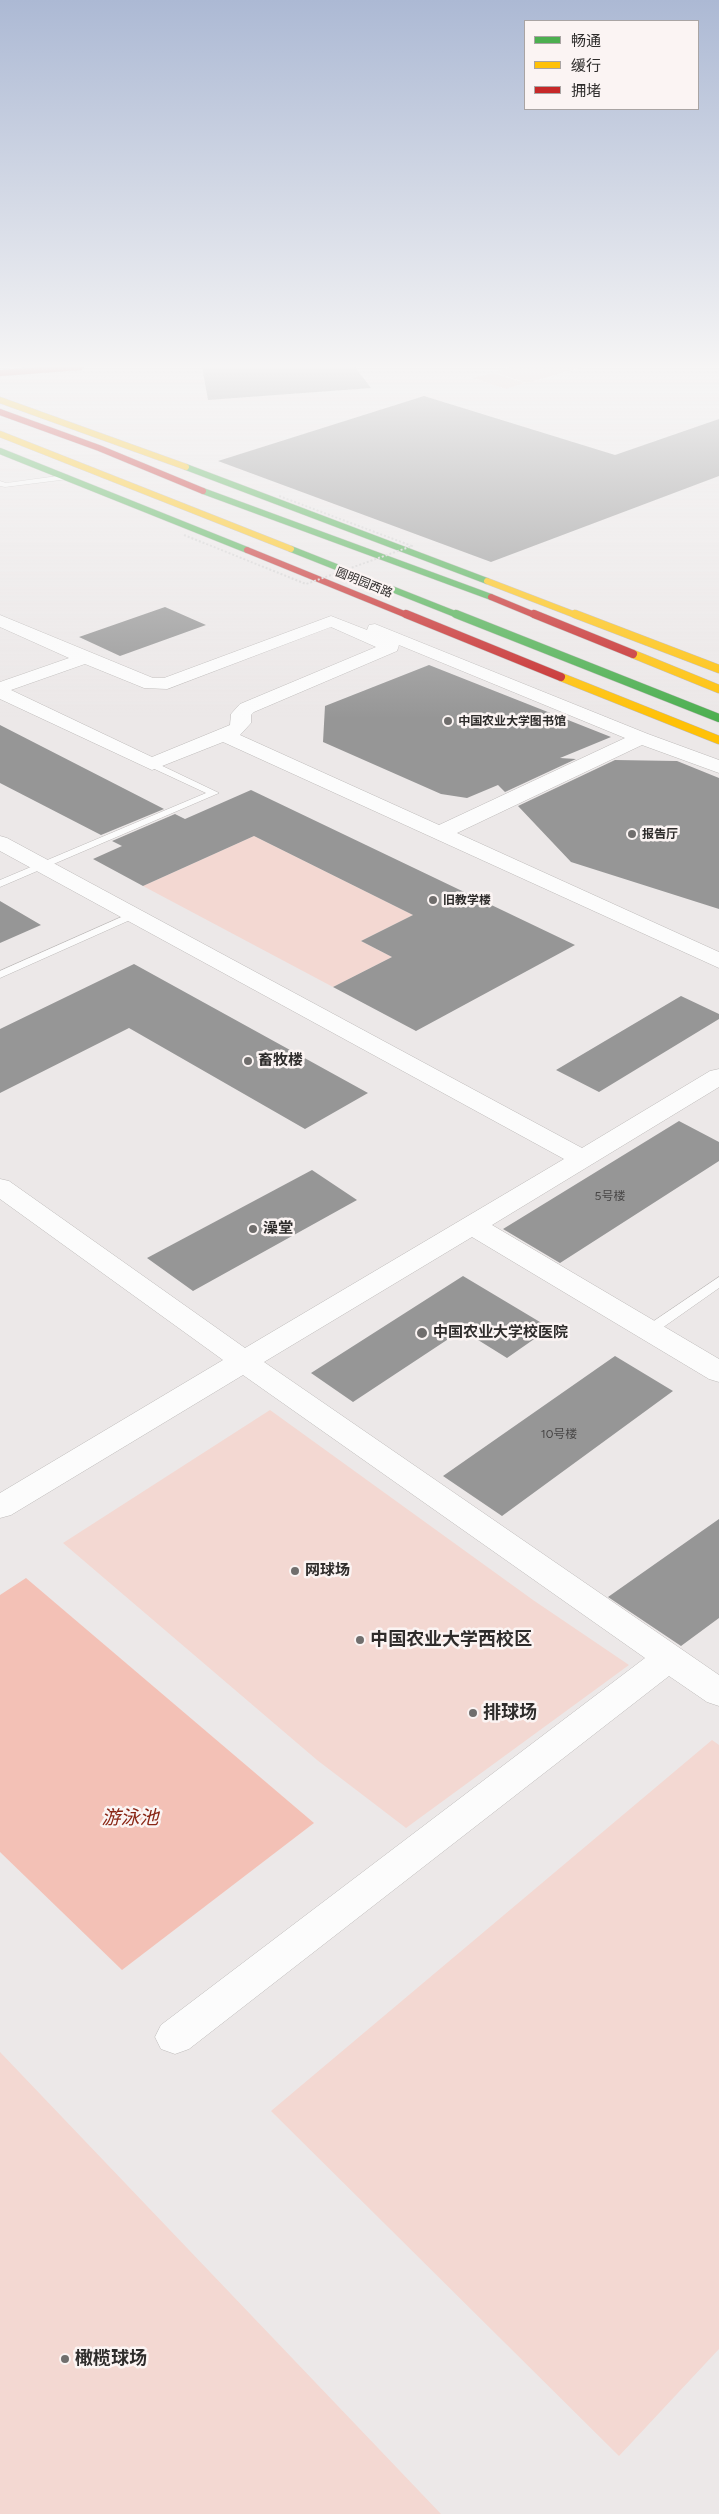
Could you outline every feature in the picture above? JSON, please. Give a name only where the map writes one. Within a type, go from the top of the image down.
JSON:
[{"type":"main road","name":"圆明园西路","points":[[83,484],[719,740]]},
{"type":"main road","name":"圆明园西路","points":[[127,484],[719,718]]},
{"type":"main road","name":"圆明园西路","points":[[188,484],[251,510],[286,520],[478,592],[628,654],[719,689]]},
{"type":"main road","points":[[232,484],[719,669]]},
{"type":"main road","name":"圆明园西路","points":[[251,510],[267,521],[382,570]]},
{"type":"main road","name":"圆明园西路","points":[[517,620],[570,638],[628,654]]},
{"type":"street","points":[[368,632],[408,616]]},
{"type":"street","points":[[0,620],[85,658],[151,684],[167,682],[331,622],[368,632],[719,767]]},
{"type":"street","points":[[0,692],[152,764],[237,729],[241,723],[241,714],[247,708],[390,647],[368,632]]},
{"type":"street","points":[[0,688],[85,658]]},
{"type":"street","points":[[225,735],[719,961]]},
{"type":"street","points":[[440,833],[641,738]]},
{"type":"street","points":[[0,842],[581,1158]]},
{"type":"street","points":[[0,1507],[242,1360],[428,1254],[581,1158],[718,1077]]},
{"type":"street","points":[[0,1187],[242,1360],[719,1693]]},
{"type":"street","points":[[472,1225],[719,1372]]},
{"type":"street","points":[[175,2037],[669,1658]]},
{"type":"lane","points":[[0,884],[214,793],[152,764]]},
{"type":"lane","points":[[0,975],[135,914]]},
{"type":"lane","points":[[650,1330],[719,1280]]},
{"type":"path","points":[[184,535],[306,584],[412,546],[280,496]]},
{"type":"shaded area","points":[[254,836],[413,915],[361,941],[392,957],[333,987],[143,886]]},
{"type":"shaded area","name":"网球场","points":[[270,1410],[533,1600],[629,1665],[406,1828],[317,1760],[63,1543]]},
{"type":"shaded area","points":[[712,1740],[719,1745],[719,2349],[619,2456],[271,2111]]},
{"type":"shaded area","points":[[0,2052],[441,2514],[0,2514]]},
{"type":"water","name":"游泳池","points":[[26,1578],[314,1823],[122,1970],[0,1852],[0,1595]]},
{"type":"building","points":[[281,484],[697,484],[491,562]]},
{"type":"building","points":[[165,607],[206,625],[120,656],[79,637]]},
{"type":"building","name":"中国农业大学图书馆","points":[[429,665],[611,737],[560,758],[576,759],[505,792],[498,785],[467,798],[441,794],[323,742],[325,706]]},
{"type":"building","points":[[0,725],[164,809],[101,835],[0,783]]},
{"type":"building","name":"报告厅","points":[[615,760],[677,761],[719,778],[719,909],[571,862],[518,806]]},
{"type":"building","name":"旧教学楼","points":[[251,790],[575,945],[416,1031],[333,987],[392,957],[361,941],[413,915],[254,836],[143,886],[93,859],[122,846],[112,841],[175,814],[185,819]]},
{"type":"building","points":[[0,901],[41,925],[0,943]]},
{"type":"building","name":"畜牧楼","points":[[134,964],[368,1093],[305,1129],[129,1028],[0,1093],[0,1029]]},
{"type":"building","points":[[681,996],[719,1014],[719,1019],[599,1092],[556,1070]]},
{"type":"building","points":[[679,1121],[719,1142],[719,1161],[560,1263],[503,1229]]},
{"type":"building","name":"澡堂","points":[[312,1170],[357,1200],[193,1291],[147,1258]]},
{"type":"building","points":[[463,1276],[550,1328],[507,1358],[462,1330],[353,1402],[311,1373]]},
{"type":"building","points":[[615,1356],[673,1391],[502,1516],[443,1476]]},
{"type":"building","points":[[719,1519],[719,1618],[681,1646],[608,1597]]},
{"type":"traffic: fast","points":[[83,484],[247,550]]},
{"type":"traffic: fast","points":[[232,484],[487,581]]},
{"type":"traffic: fast","points":[[203,491],[491,597]]},
{"type":"traffic: fast","points":[[291,549],[719,718]]},
{"type":"traffic: slow","points":[[127,484],[291,549]]},
{"type":"traffic: slow","points":[[487,581],[719,669]]},
{"type":"traffic: slow","points":[[633,654],[719,689]]},
{"type":"traffic: slow","points":[[561,677],[719,740]]},
{"type":"traffic: jam","points":[[187,484],[203,491]]},
{"type":"traffic: jam","points":[[247,550],[561,677]]},
{"type":"traffic: jam","points":[[491,597],[633,654]]},
{"type":"place","name":"中国农业大学图书馆","points":[[448,721]]},
{"type":"place","name":"报告厅","points":[[632,834]]},
{"type":"place","name":"旧教学楼","points":[[433,900]]},
{"type":"place","name":"畜牧楼","points":[[248,1061]]},
{"type":"place","name":"澡堂","points":[[253,1229]]},
{"type":"place","name":"中国农业大学校医院","points":[[422,1333]]},
{"type":"place","name":"网球场","points":[[295,1571]]},
{"type":"place","name":"中国农业大学西校区","points":[[360,1640]]},
{"type":"place","name":"排球场","points":[[473,1713]]},
{"type":"place","name":"橄榄球场","points":[[65,2359]]}]
